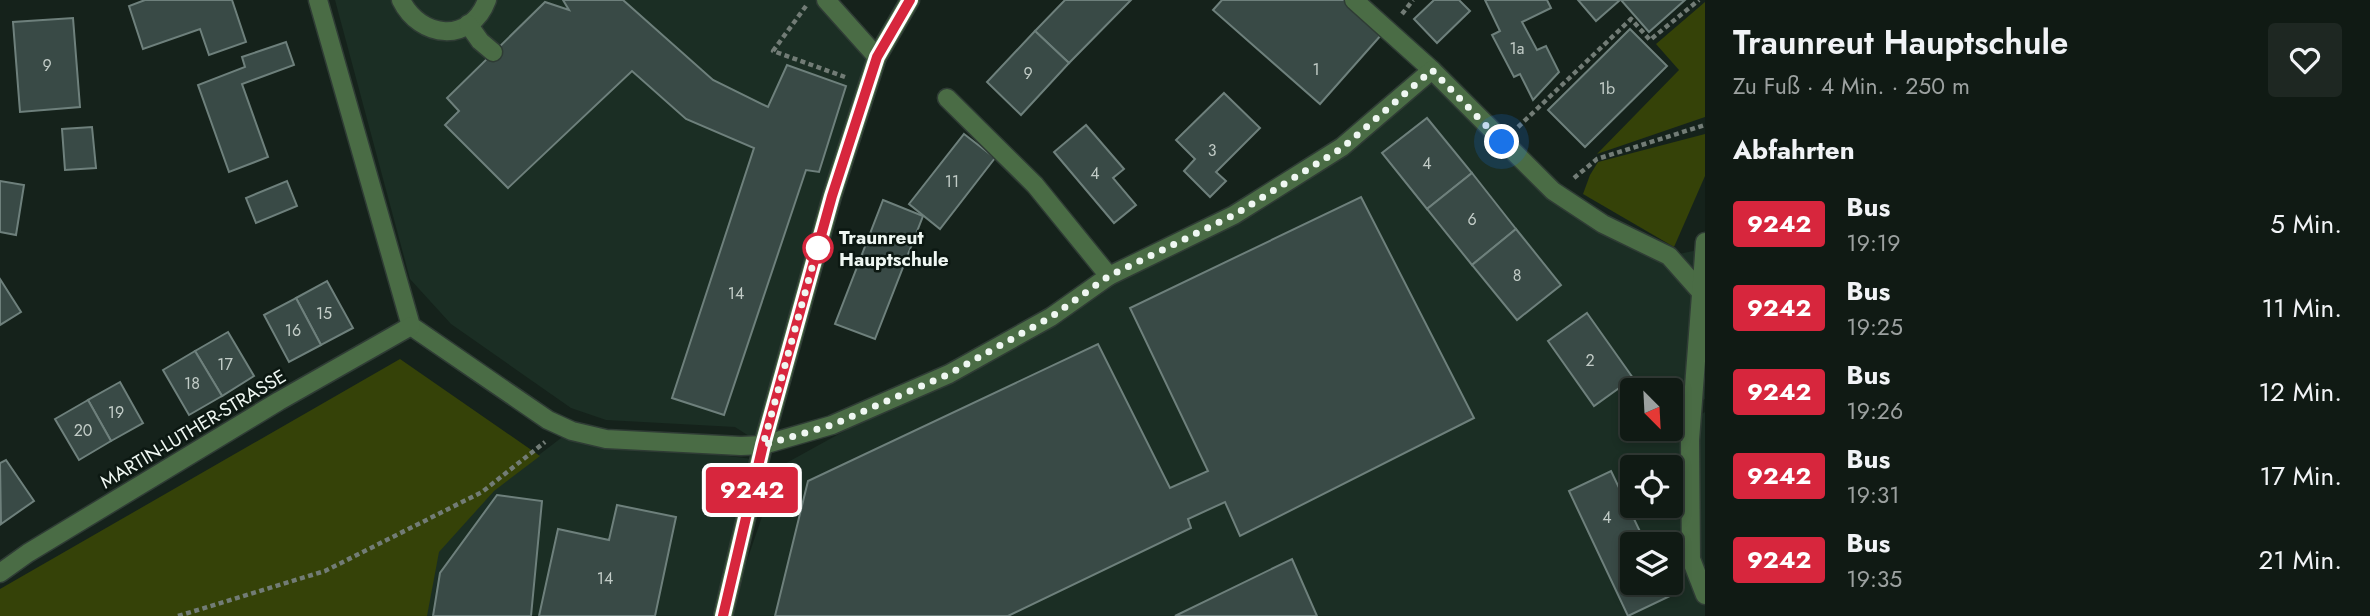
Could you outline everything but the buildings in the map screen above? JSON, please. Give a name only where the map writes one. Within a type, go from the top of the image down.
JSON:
[{"type":"street","points":[[318,0],[411,326],[548,420],[586,434],[629,441],[763,445],[832,425],[949,374],[1051,317],[1109,276],[1234,215],[1342,148],[1432,70]]},
{"type":"street","points":[[401,0],[407,13],[418,23],[432,30],[447,31],[475,20],[487,0]]},
{"type":"street","points":[[826,0],[877,57]]},
{"type":"street","points":[[723,616],[763,445],[832,196],[877,57],[910,0]]},
{"type":"street","points":[[1354,0],[1432,70],[1553,191],[1603,224],[1669,256],[1700,291]]},
{"type":"street","points":[[468,24],[480,41],[493,52]]},
{"type":"street","points":[[947,98],[1035,185],[1109,276]]},
{"type":"street","points":[[1705,242],[1690,421],[1691,559],[1705,595]]},
{"type":"street","name":"MARTIN-LUTHER-STRASSE","points":[[0,573],[279,401],[411,326]]},
{"type":"path","points":[[811,0],[773,51],[845,77]]},
{"type":"path","points":[[1502,142],[1631,19],[1650,40],[1699,0]]},
{"type":"path","points":[[1553,191],[1597,159],[1705,125]]},
{"type":"path","points":[[178,616],[326,571],[482,492],[552,437],[559,425]]},
{"type":"shaded area","points":[[335,0],[826,0],[877,57],[763,445],[735,427],[606,420],[571,408],[451,324],[410,279]]},
{"type":"shaded area","points":[[1432,70],[1553,191],[1669,256],[1703,249],[1705,242],[1705,399],[1684,412],[1690,421],[1705,412],[1705,616],[728,616],[779,467],[1051,317],[1362,136]]},
{"type":"shaded area","points":[[565,435],[752,459],[712,616],[422,616],[437,551],[493,490]]},
{"type":"green space","points":[[1705,2],[1705,117],[1597,154],[1679,70],[1656,44]]},
{"type":"green space","points":[[1705,134],[1705,176],[1674,247],[1583,194],[1598,162]]},
{"type":"green space","points":[[400,359],[540,456],[494,491],[439,552],[427,616],[0,616],[0,589]]},
{"type":"bus line","name":"9242","points":[[723,616],[763,445],[832,196],[877,57],[910,0]]},
{"type":"place","name":"Traunreut Hauptschule","points":[[818,248]]},
{"type":"route","points":[[818,248],[763,445],[832,425],[949,374],[1051,317],[1109,276],[1234,215],[1342,148],[1432,70],[1502,142]]}]
